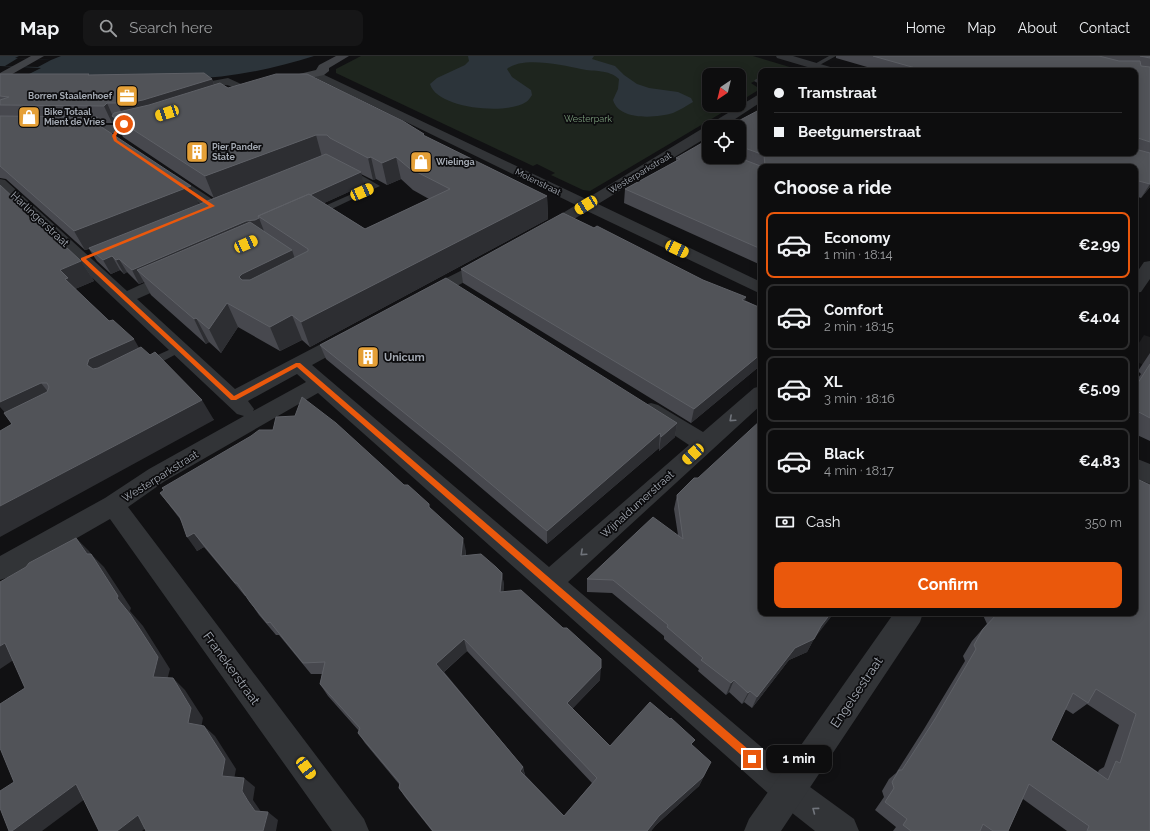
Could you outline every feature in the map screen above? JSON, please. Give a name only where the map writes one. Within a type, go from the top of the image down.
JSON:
[{"type":"main road","points":[[317,69],[335,56]]},
{"type":"main road","points":[[252,88],[298,73],[317,69],[344,56]]},
{"type":"main road","points":[[0,78],[37,57]]},
{"type":"main road","points":[[64,129],[139,126],[161,118]]},
{"type":"street","points":[[781,56],[822,68]]},
{"type":"street","name":"Molenstraat","points":[[317,69],[586,205],[758,288]]},
{"type":"street","points":[[173,86],[196,86],[228,81],[252,88]]},
{"type":"street","points":[[725,120],[758,99]]},
{"type":"street","points":[[119,127],[114,136],[115,140],[122,144]]},
{"type":"street","name":"Westerparkstraat","points":[[532,238],[586,205],[691,147],[702,137]]},
{"type":"street","points":[[976,164],[985,156]]},
{"type":"street","points":[[154,166],[218,205],[177,221]]},
{"type":"street","name":"Harlingerstraat","points":[[0,183],[90,256],[126,298],[255,419]]},
{"type":"street","points":[[408,305],[504,253]]},
{"type":"street","points":[[1138,284],[1150,266]]},
{"type":"street","points":[[126,298],[191,269]]},
{"type":"street","points":[[448,283],[468,296]]},
{"type":"street","points":[[234,399],[361,330]]},
{"type":"street","points":[[298,364],[788,790],[842,831]]},
{"type":"street","name":"Westerparkstraat","points":[[0,569],[113,505],[157,475],[320,383]]},
{"type":"street","name":"Wijnaldumerstraat","points":[[549,583],[758,396]]},
{"type":"street","points":[[639,402],[705,444]]},
{"type":"street","points":[[1138,469],[1150,475]]},
{"type":"street","name":"Franekerstraat","points":[[113,505],[352,831]]},
{"type":"street","name":"Engelsestraat","points":[[761,831],[908,616]]},
{"type":"lane","points":[[814,66],[833,56]]},
{"type":"lane","points":[[307,217],[376,186],[341,168]]},
{"type":"lane","points":[[134,371],[180,348]]},
{"type":"shaded area","points":[[0,56],[19,56],[15,58],[51,60],[61,56],[314,56],[267,69],[235,75],[166,79],[29,74],[41,68],[0,66]]},
{"type":"shaded area","points":[[468,56],[594,56],[592,59],[615,66],[624,75],[637,84],[649,88],[678,92],[691,98],[693,102],[676,112],[666,115],[648,117],[630,115],[617,107],[613,100],[618,89],[619,79],[615,76],[601,71],[532,62],[514,65],[507,69],[512,77],[531,90],[532,95],[527,102],[517,106],[489,109],[458,104],[445,99],[435,92],[430,84],[437,78],[465,65],[469,61]]},
{"type":"shaded area","points":[[1144,335],[1150,337],[1150,368],[1138,362],[1138,344]]},
{"type":"green space","name":"Westerpark","points":[[361,56],[753,56],[793,68],[758,68],[758,80],[751,83],[758,88],[758,90],[746,98],[746,68],[702,68],[702,112],[723,112],[710,120],[702,120],[702,125],[590,191],[583,190],[551,175],[555,173],[537,164],[533,166],[336,73],[336,69]]},
{"type":"pier","points":[[18,58],[51,60],[38,67],[5,66]]},
{"type":"building","points":[[873,56],[1099,56],[1119,61],[1140,61],[1141,66],[1150,67],[1150,142],[1138,138],[1138,68],[915,68]]},
{"type":"building","points":[[204,73],[212,79],[143,100],[118,105],[117,103],[107,103],[104,106],[0,105],[0,100],[9,97],[0,96],[0,74],[89,74],[88,75]]},
{"type":"building","points":[[276,74],[307,74],[403,121],[424,134],[423,135],[547,196],[301,322],[292,315],[270,327],[227,303],[209,329],[196,318],[194,319],[137,270],[250,222],[292,250],[242,274],[239,277],[242,280],[250,280],[308,251],[308,249],[258,216],[309,194],[365,229],[450,189],[409,168],[396,157],[382,163],[371,157],[368,158],[327,135],[316,135],[205,176],[112,116],[114,113],[149,105],[220,83],[228,88]]},
{"type":"building","points":[[758,111],[758,153],[746,149],[746,120],[740,120]]},
{"type":"building","points":[[0,116],[97,117],[100,126],[191,186],[74,231],[0,166]]},
{"type":"building","points":[[702,143],[702,164],[746,164],[746,160],[758,165],[758,248],[625,189],[680,159],[676,158]]},
{"type":"building","points":[[1138,150],[1150,153],[1150,184],[1138,181],[1138,164],[765,164],[764,156],[1138,156]]},
{"type":"building","points":[[326,154],[361,172],[258,216],[259,218],[255,220],[246,221],[132,270],[119,259],[116,260],[112,256],[103,260],[89,248]]},
{"type":"building","points":[[0,185],[81,261],[60,270],[68,278],[65,279],[109,321],[113,320],[134,339],[89,359],[87,365],[93,369],[98,368],[141,347],[150,355],[155,352],[202,400],[0,506],[0,431],[12,424],[4,413],[47,392],[49,387],[47,383],[41,383],[0,402]]},
{"type":"building","points":[[563,213],[594,228],[597,226],[703,280],[746,297],[742,300],[758,307],[758,356],[694,409],[461,269]]},
{"type":"building","points":[[446,278],[677,423],[661,437],[660,433],[547,531],[448,448],[320,345]]},
{"type":"building","points":[[1150,364],[1150,418],[1138,412],[1138,383]]},
{"type":"building","points":[[302,397],[336,423],[404,485],[408,485],[429,504],[429,507],[463,538],[461,556],[481,554],[496,567],[502,573],[500,592],[521,590],[563,628],[567,628],[601,659],[601,668],[567,703],[610,746],[650,702],[670,719],[671,718],[695,740],[691,744],[711,762],[703,777],[659,816],[647,831],[433,831],[399,788],[400,783],[358,733],[360,728],[320,684],[325,662],[303,663],[270,622],[267,623],[237,583],[235,583],[194,533],[187,537],[180,517],[160,493],[164,490],[162,488],[259,430],[273,430],[276,417],[295,416]],"holes":[[[464,639],[597,778],[564,816],[520,771],[523,767],[436,664]]]},
{"type":"building","points":[[758,423],[758,616],[829,616],[814,639],[795,648],[757,697],[750,691],[748,693],[734,680],[731,683],[701,660],[703,658],[667,627],[668,625],[613,580],[587,579],[653,517],[683,539],[677,495],[694,478],[698,478]]},
{"type":"building","points":[[1138,479],[1150,485],[1150,831],[1087,831],[1089,826],[1029,784],[1008,831],[993,831],[983,824],[980,831],[911,831],[903,825],[907,819],[885,802],[894,788],[892,782],[899,770],[902,770],[935,719],[976,649],[974,645],[983,629],[995,616],[1138,616]],"holes":[[[1096,689],[1136,714],[1120,763],[1116,761],[1108,780],[1051,740],[1073,693],[1088,703]]]},
{"type":"building","points":[[76,538],[87,554],[91,554],[118,596],[117,598],[130,614],[158,657],[153,677],[173,678],[191,708],[188,723],[204,726],[225,759],[222,776],[244,778],[242,791],[255,811],[268,812],[263,831],[146,831],[138,815],[117,831],[99,831],[76,784],[12,831],[9,831],[0,808],[0,791],[14,782],[0,748],[0,704],[25,688],[5,643],[0,646],[0,582],[26,567],[29,563]]},
{"type":"place","name":"Borren Staalenhoef","points":[[127,96]]},
{"type":"place","name":"Bike Totaal Mient de Vries","points":[[29,117]]},
{"type":"place","name":"Pier Pander State","points":[[197,152]]},
{"type":"place","name":"Wielinga","points":[[421,162]]},
{"type":"place","name":"Unicum","points":[[368,357]]},
{"type":"route","points":[[124,124],[120,125],[114,136],[115,140],[213,206],[83,259],[234,399],[298,364],[752,759]]}]
